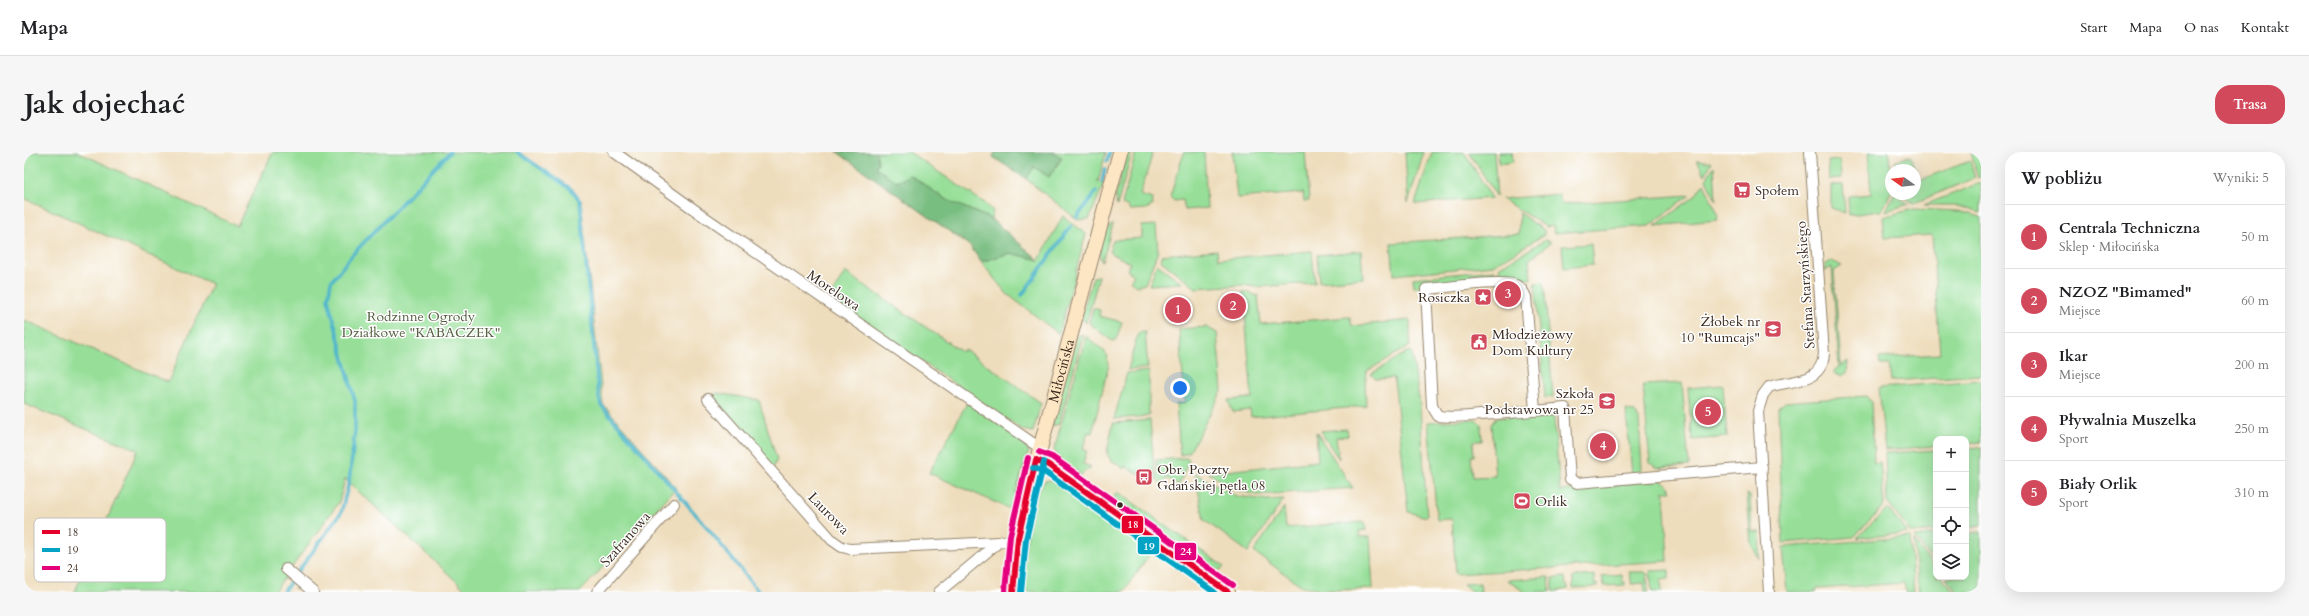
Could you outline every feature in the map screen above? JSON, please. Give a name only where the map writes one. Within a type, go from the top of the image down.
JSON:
[{"type":"street","name":"Morelowa","points":[[614,152],[1038,454]]},
{"type":"street","name":"Miłocińska","points":[[1013,592],[1018,538],[1038,454],[1120,152]]},
{"type":"street","name":"Stefana Starzyńskiego","points":[[1769,592],[1758,411],[1763,395],[1769,387],[1816,374],[1824,360],[1810,152]]},
{"type":"street","points":[[1535,411],[1526,297],[1523,290],[1516,286],[1498,284],[1426,289],[1432,406],[1434,412],[1438,416],[1445,417],[1535,411],[1565,408],[1570,479],[1577,483],[1762,467]]},
{"type":"street","name":"Laurowa","points":[[708,399],[832,540],[842,547],[850,549],[999,542],[1018,538]]},
{"type":"street","points":[[1038,454],[1047,464],[1228,592]]},
{"type":"street","name":"Szafranowa","points":[[597,592],[674,504]]},
{"type":"street","name":"Laurowa","points":[[939,592],[999,542]]},
{"type":"street","points":[[286,569],[313,592]]},
{"type":"green space","name":"Rodzinne Ogrody Działkowe \"KABACZEK\"","points":[[24,152],[78,152],[237,226],[273,152],[519,152],[572,188],[581,201],[603,404],[676,488],[580,592],[468,592],[345,479],[339,502],[274,592],[77,592],[75,591],[79,582],[166,582],[166,518],[108,518],[138,450],[24,404],[24,320],[168,382],[212,284],[24,198]]},
{"type":"green space","points":[[837,152],[876,152],[878,163],[876,168],[898,182],[910,175],[945,199],[991,219],[1039,260],[1010,253],[981,262],[970,246]]},
{"type":"green space","points":[[876,152],[909,152],[986,204],[993,211],[991,219],[945,199],[910,175],[898,182],[875,168],[878,163]]},
{"type":"green space","points":[[995,152],[1051,152],[1062,157],[1049,177],[1034,167],[1026,179],[993,157]]},
{"type":"green space","points":[[1051,152],[1106,152],[1098,182],[1104,184],[1089,219],[1078,220],[1026,179],[1034,167],[1049,177],[1062,158]]},
{"type":"green space","points":[[1127,152],[1132,152],[1117,206],[1115,198]]},
{"type":"green space","points":[[1136,152],[1153,152],[1140,195],[1153,199],[1152,206],[1146,209],[1129,210],[1129,207],[1122,204]]},
{"type":"green space","points":[[1184,152],[1204,152],[1207,208],[1185,210],[1183,200],[1174,201],[1170,197]]},
{"type":"green space","points":[[1232,152],[1305,152],[1309,201],[1304,201],[1303,193],[1237,198]]},
{"type":"green space","points":[[1405,152],[1424,152],[1408,203]]},
{"type":"green space","points":[[1432,152],[1464,152],[1492,198],[1415,204]]},
{"type":"green space","points":[[1469,152],[1494,152],[1497,197]]},
{"type":"green space","points":[[1498,152],[1512,152],[1513,162],[1499,164]]},
{"type":"green space","points":[[1868,152],[1889,152],[1890,164],[1885,164],[1885,200],[1887,200],[1884,207],[1880,211],[1849,215],[1848,196],[1871,194]]},
{"type":"green space","points":[[1971,153],[1981,153],[1981,177],[1978,178]]},
{"type":"green space","points":[[1910,156],[1913,164],[1895,164],[1895,161]]},
{"type":"green space","points":[[1697,160],[1712,162],[1705,175]]},
{"type":"green space","points":[[1840,160],[1841,178],[1829,179],[1828,161]]},
{"type":"green space","points":[[1970,161],[1975,178],[1914,203],[1909,200],[1921,200],[1921,179]]},
{"type":"green space","points":[[1714,166],[1716,200],[1706,179]]},
{"type":"green space","points":[[1704,183],[1717,212],[1718,220],[1655,226],[1695,196]]},
{"type":"green space","points":[[1981,183],[1981,213],[1954,205],[1924,205]]},
{"type":"green space","points":[[1831,185],[1843,185],[1845,213],[1831,208]]},
{"type":"green space","points":[[1559,194],[1561,204],[1690,195],[1649,226],[1554,233],[1553,226],[1546,227],[1502,199]]},
{"type":"green space","points":[[1891,200],[1903,200],[1909,204],[1886,211]]},
{"type":"green space","points":[[1913,209],[1958,211],[1981,217],[1981,375],[1891,381],[1889,365],[1880,365],[1879,358],[1940,354],[1932,235],[1885,238],[1883,217]]},
{"type":"green space","points":[[1519,213],[1544,230],[1544,235],[1493,265],[1394,275],[1391,243],[1519,234]]},
{"type":"green space","points":[[1063,216],[1086,234],[1059,334],[1006,293],[981,262],[1010,253],[1039,260]]},
{"type":"green space","points":[[1113,224],[1102,262],[1100,252],[1101,241],[1106,230]]},
{"type":"green space","points":[[1156,225],[1158,251],[1145,284],[1136,286],[1130,281],[1134,275],[1127,270],[1130,263],[1109,252],[1113,240],[1142,238],[1142,226]]},
{"type":"green space","points":[[1545,240],[1551,242],[1529,260],[1531,279],[1496,281],[1500,267]]},
{"type":"green space","points":[[1591,244],[1593,265],[1564,268],[1562,246]]},
{"type":"green space","points":[[1217,250],[1218,259],[1312,251],[1315,283],[1256,287],[1244,285],[1196,288],[1160,260],[1162,255]]},
{"type":"green space","points":[[1361,251],[1363,278],[1319,282],[1317,255]]},
{"type":"green space","points":[[1832,261],[1842,266],[1834,271],[1841,366],[1848,361],[1847,373],[1841,376],[1835,374],[1833,371],[1839,367],[1832,267],[1824,271],[1826,264]]},
{"type":"green space","points":[[1157,264],[1182,283],[1149,285]]},
{"type":"green space","points":[[1495,270],[1492,281],[1414,287],[1413,278]]},
{"type":"green space","points":[[845,272],[962,352],[964,349],[1041,403],[1033,432],[1023,430],[829,299]]},
{"type":"green space","points":[[1099,276],[1086,323],[1081,317],[1093,277]]},
{"type":"green space","points":[[1544,282],[1553,397],[1545,398],[1535,283]]},
{"type":"green space","points":[[1243,291],[1258,296],[1261,324],[1350,317],[1352,326],[1410,320],[1410,346],[1367,371],[1365,383],[1366,406],[1251,417],[1250,410],[1233,412],[1228,400],[1252,398]]},
{"type":"green space","points":[[1093,308],[1100,310],[1099,316],[1122,322],[1116,340],[1112,341],[1089,323]]},
{"type":"green space","points":[[1206,327],[1217,333],[1222,391],[1189,453],[1180,455],[1176,404],[1185,403],[1179,329]]},
{"type":"green space","points":[[1145,332],[1148,368],[1128,370],[1138,333]]},
{"type":"green space","points":[[1083,334],[1059,424],[1052,426],[1076,337]]},
{"type":"green space","points":[[1086,336],[1105,352],[1109,364],[1092,433],[1088,432],[1083,448],[1087,450],[1083,464],[1091,467],[1081,475],[1059,459],[1054,450]]},
{"type":"green space","points":[[1409,351],[1412,353],[1420,406],[1427,517],[1408,512],[1394,378],[1376,379],[1371,374]]},
{"type":"green space","points":[[1149,371],[1149,416],[1114,419],[1127,373]]},
{"type":"green space","points":[[1981,380],[1981,442],[1969,443],[1969,436],[1933,436],[1933,446],[1885,450],[1879,388]]},
{"type":"green space","points":[[1682,383],[1689,466],[1658,468],[1650,463],[1643,385]]},
{"type":"green space","points":[[1723,385],[1727,437],[1692,440],[1688,388]]},
{"type":"green space","points":[[717,393],[759,400],[777,460],[771,471],[712,397]]},
{"type":"green space","points":[[1866,396],[1871,402],[1874,463],[1880,462],[1884,505],[1854,537],[1783,543],[1778,408],[1785,402]]},
{"type":"green space","points":[[967,403],[1017,437],[1029,451],[1010,509],[929,473]]},
{"type":"green space","points":[[1626,410],[1635,412],[1639,419],[1642,469],[1639,472],[1632,474]]},
{"type":"green space","points":[[1546,414],[1554,418],[1560,491],[1661,480],[1668,484],[1671,491],[1664,491],[1668,561],[1456,574],[1452,519],[1437,520],[1428,422],[1476,419],[1481,424],[1482,441],[1473,441],[1474,456],[1471,456],[1473,477],[1495,476],[1491,425],[1495,418]]},
{"type":"green space","points":[[1150,420],[1155,481],[1141,472],[1139,474],[1125,466],[1124,469],[1110,459],[1107,453],[1113,423]]},
{"type":"green space","points":[[1347,429],[1348,436],[1336,437],[1339,459],[1320,431]]},
{"type":"green space","points":[[1316,432],[1353,488],[1258,495],[1235,490],[1208,473],[1318,461]]},
{"type":"green space","points":[[1981,447],[1981,526],[1969,528],[1969,472],[1969,448]]},
{"type":"green space","points":[[1933,450],[1933,531],[1911,533],[1887,502],[1885,453]]},
{"type":"green space","points":[[1186,458],[1189,460],[1179,485],[1167,478],[1162,485],[1157,480],[1156,460]]},
{"type":"green space","points":[[1195,473],[1236,496],[1268,500],[1284,499],[1248,552],[1204,520]]},
{"type":"green space","points":[[1052,480],[1152,551],[1123,592],[1022,592],[1028,534],[1034,502],[1045,481]]},
{"type":"green space","points":[[1118,492],[1224,567],[1218,571],[1113,498]]},
{"type":"green space","points":[[1747,494],[1750,496],[1752,532],[1760,532],[1759,559],[1751,544]]},
{"type":"green space","points":[[1284,507],[1286,528],[1364,522],[1366,530],[1359,531],[1360,537],[1370,537],[1373,589],[1328,590],[1302,586],[1254,552]]},
{"type":"green space","points":[[1887,508],[1907,533],[1857,538]]},
{"type":"green space","points":[[1981,532],[1981,592],[1957,592],[1948,580],[1969,580],[1969,533]]},
{"type":"green space","points":[[1933,535],[1933,561],[1914,537]]},
{"type":"green space","points":[[1909,537],[1914,592],[1906,592],[1904,583],[1816,589],[1816,592],[1787,592],[1783,547]]},
{"type":"green space","points":[[1913,540],[1933,566],[1933,580],[1944,580],[1954,592],[1919,592]]},
{"type":"green space","points":[[1669,570],[1669,579],[1661,580],[1662,592],[1652,592],[1650,571]]},
{"type":"green space","points":[[1629,572],[1644,572],[1647,574],[1648,592],[1645,592],[1644,583],[1632,584]]},
{"type":"green space","points":[[1622,574],[1622,582],[1625,582],[1625,585],[1604,586],[1602,576]]},
{"type":"green space","points":[[1594,575],[1594,584],[1597,584],[1597,587],[1573,588],[1573,577]]},
{"type":"green space","points":[[1549,577],[1550,592],[1525,592],[1507,580]]},
{"type":"green space","points":[[1565,577],[1566,586],[1568,586],[1568,589],[1553,592],[1552,578]]},
{"type":"green space","points":[[1480,583],[1481,592],[1472,592],[1463,584]]},
{"type":"waterway","points":[[283,592],[341,513],[349,482],[355,431],[355,401],[328,299],[331,282],[352,255],[450,152]]},
{"type":"waterway","points":[[517,152],[571,189],[580,201],[599,398],[601,405],[705,525],[759,592]]},
{"type":"waterway","points":[[1107,161],[1110,152]]},
{"type":"waterway","points":[[1102,182],[1105,169]]},
{"type":"waterway","points":[[1077,217],[1096,192]]},
{"type":"waterway","points":[[1022,295],[1071,226]]},
{"type":"transit line","name":"24","points":[[1039,452],[1052,457],[1233,585]]},
{"type":"transit line","name":"24","points":[[1005,591],[1010,536],[1028,458]]},
{"type":"transit line","name":"18","points":[[1036,460],[1047,464],[1228,592]]},
{"type":"transit line","name":"18","points":[[1013,592],[1018,538],[1036,460]]},
{"type":"transit line","name":"19","points":[[1021,592],[1026,539],[1044,462]]},
{"type":"transit line","name":"19","points":[[1033,468],[1043,471],[1214,592]]},
{"type":"place","name":"Społem","points":[[1742,190]]},
{"type":"place","name":"Ikar","points":[[1508,294]]},
{"type":"place","name":"Rosiczka","points":[[1483,297]]},
{"type":"place","name":"NZOZ \"Bimamed\"","points":[[1233,306]]},
{"type":"place","name":"Centrala Techniczna","points":[[1178,310]]},
{"type":"place","name":"Żłobek nr 10 \"Rumcajs\"","points":[[1773,329]]},
{"type":"place","name":"Młodzieżowy Dom Kultury","points":[[1479,342]]},
{"type":"place","name":"Szkoła Podstawowa nr 25","points":[[1607,401]]},
{"type":"place","name":"Biały Orlik","points":[[1708,412]]},
{"type":"place","name":"Pływalnia Muszelka","points":[[1603,446]]},
{"type":"place","name":"Obr. Poczty Gdańskiej pętla 08","points":[[1144,477]]},
{"type":"place","name":"Orlik","points":[[1522,501]]}]
